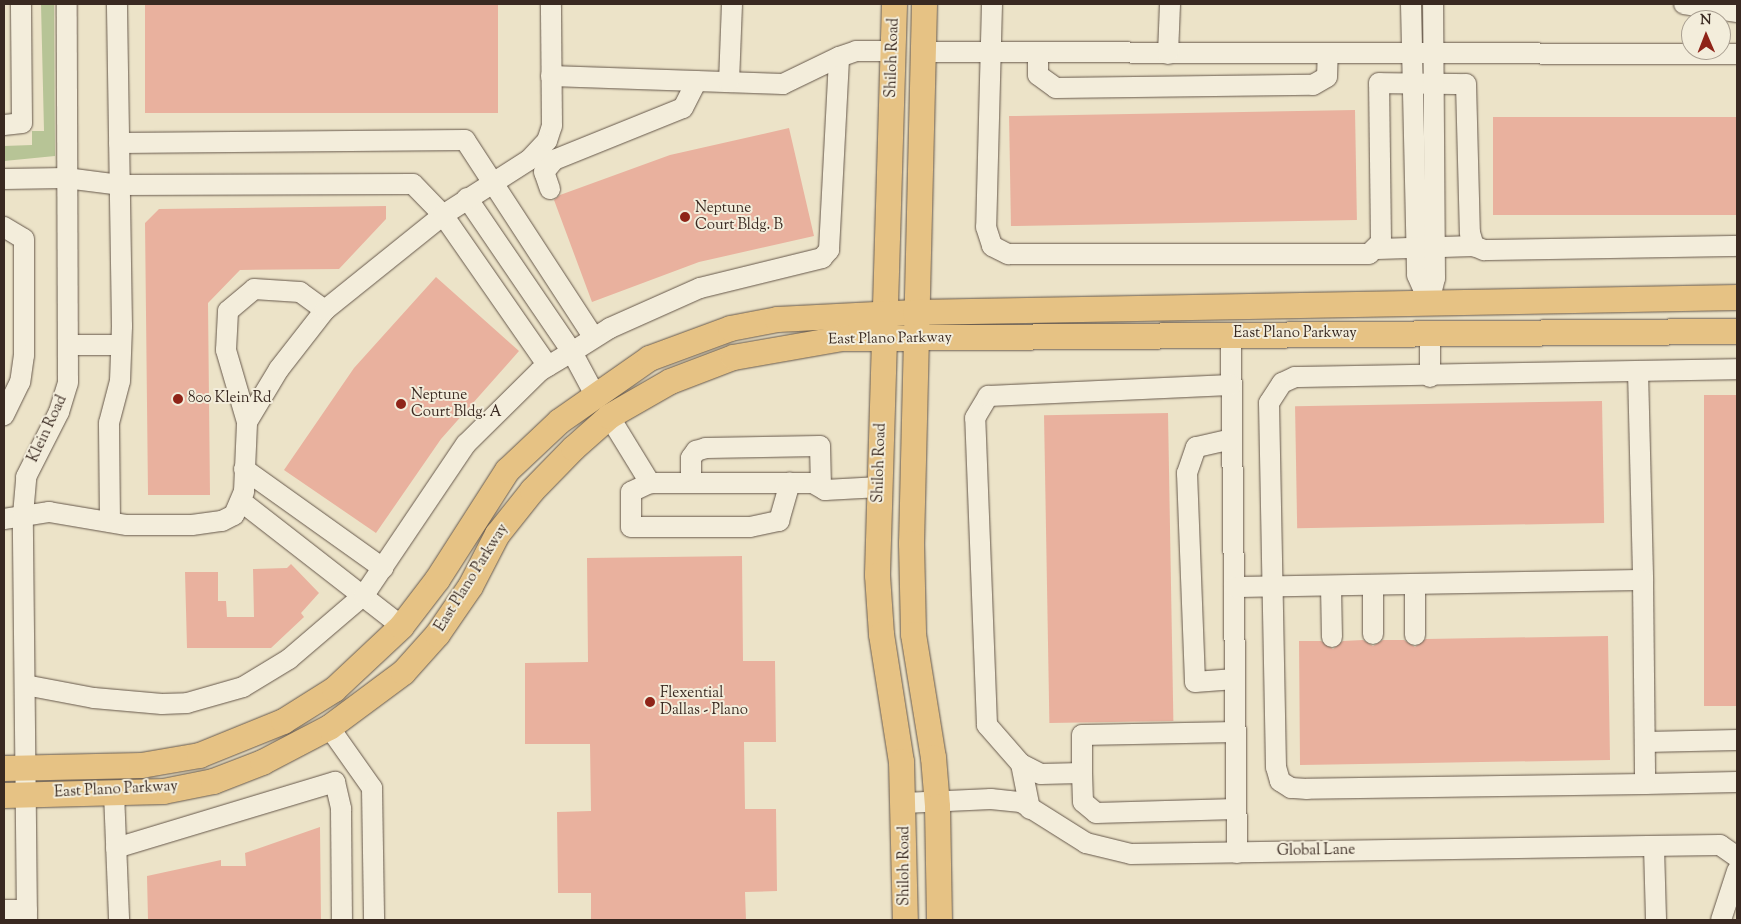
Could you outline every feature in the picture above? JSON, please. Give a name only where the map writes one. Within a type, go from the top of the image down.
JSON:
[{"type":"main road","name":"Shiloh Road","points":[[894,4],[887,312],[877,575],[881,634],[902,761],[905,920]]},
{"type":"main road","name":"Shiloh Road","points":[[924,4],[915,312],[913,634],[936,801],[939,920]]},
{"type":"main road","points":[[892,51],[923,52]]},
{"type":"main road","name":"East Plano Parkway","points":[[15,768],[141,764],[199,755],[275,724],[314,702],[334,689],[401,626],[437,579],[507,470],[594,393],[649,358],[730,328],[777,319],[887,312],[1737,297]]},
{"type":"main road","points":[[1429,302],[1430,334]]},
{"type":"main road","points":[[1231,306],[1231,335]]},
{"type":"main road","name":"East Plano Parkway","points":[[15,795],[163,791],[213,781],[262,762],[329,727],[403,672],[437,634],[470,586],[497,534],[532,490],[609,416],[670,381],[733,357],[832,339],[1737,331]]},
{"type":"main road","points":[[594,393],[609,416]]},
{"type":"main road","points":[[314,702],[329,727]]},
{"type":"street","points":[[4,125],[22,123],[21,4]]},
{"type":"street","name":"Klein Road","points":[[27,915],[15,795],[15,768],[25,685],[13,517],[26,476],[59,412],[68,383],[67,4]]},
{"type":"street","points":[[110,522],[109,423],[120,381],[122,345],[117,4]]},
{"type":"street","points":[[247,422],[279,369],[325,310],[443,215],[491,181],[529,160],[547,141],[552,126],[551,4]]},
{"type":"street","points":[[729,82],[732,4]]},
{"type":"street","points":[[992,4],[986,227],[992,246],[1008,254],[1368,254],[1377,249],[1474,246],[1484,250],[1737,246]]},
{"type":"street","points":[[1168,54],[1170,4]]},
{"type":"street","points":[[1412,4],[1423,54],[1424,83],[1426,248],[1417,275],[1429,302]]},
{"type":"street","points":[[1423,54],[1433,4]]},
{"type":"street","points":[[1684,4],[1737,12]]},
{"type":"street","points":[[551,76],[783,84],[839,56],[856,51],[892,51]]},
{"type":"street","points":[[923,52],[991,55],[1737,54]]},
{"type":"street","points":[[1038,55],[1038,75],[1056,88],[1313,85],[1328,78],[1328,54]]},
{"type":"street","points":[[25,685],[94,698],[162,704],[212,697],[243,687],[275,669],[346,614],[364,595],[466,444],[548,366],[594,338],[700,288],[822,258],[829,250],[839,56]]},
{"type":"street","points":[[550,189],[544,172],[554,160],[682,108],[696,81]]},
{"type":"street","points":[[1377,249],[1381,224],[1379,83],[1466,84],[1470,233],[1474,246]]},
{"type":"street","points":[[119,143],[465,140],[594,338]]},
{"type":"street","points":[[4,179],[66,178],[120,185],[405,183],[420,189],[443,215],[548,366]]},
{"type":"street","points":[[467,198],[572,352],[594,393]]},
{"type":"street","points":[[4,227],[24,240],[24,355],[20,382],[4,415]]},
{"type":"street","points":[[13,517],[49,512],[110,522],[192,524],[222,521],[234,515],[242,502],[247,422],[226,350],[228,311],[254,289],[300,292],[325,310]]},
{"type":"street","points":[[1430,334],[1430,377]]},
{"type":"street","points":[[1231,335],[1237,852]]},
{"type":"street","points":[[69,345],[122,345]]},
{"type":"street","points":[[1737,369],[1430,377],[1295,377],[1274,392],[1269,418],[1276,767],[1280,781],[1291,788],[1737,782]]},
{"type":"street","points":[[1638,372],[1645,784]]},
{"type":"street","points":[[1082,773],[1041,774],[1021,764],[987,725],[975,418],[988,396],[1231,385]]},
{"type":"street","points":[[609,416],[650,483]]},
{"type":"street","points":[[1232,439],[1196,447],[1187,473],[1195,682],[1235,679]]},
{"type":"street","points":[[691,484],[691,458],[696,451],[706,448],[820,446],[821,486]]},
{"type":"street","points":[[244,468],[383,568]]},
{"type":"street","points":[[790,483],[779,521],[750,527],[631,527],[631,492],[650,483],[790,483],[821,486],[825,490],[880,487]]},
{"type":"street","points":[[242,502],[364,595],[401,626]]},
{"type":"street","points":[[1234,587],[1643,580]]},
{"type":"street","points":[[1415,584],[1415,635]]},
{"type":"street","points":[[1373,585],[1373,634]]},
{"type":"street","points":[[1331,586],[1332,637]]},
{"type":"street","points":[[329,727],[372,788],[374,920]]},
{"type":"street","points":[[1236,732],[1082,735],[1083,802],[1096,813],[1236,809]]},
{"type":"street","points":[[1645,742],[1737,740]]},
{"type":"street","points":[[116,848],[335,782],[356,763]]},
{"type":"street","points":[[1021,764],[1030,809]]},
{"type":"street","points":[[335,782],[341,809],[342,920]]},
{"type":"street","points":[[114,793],[118,920]]},
{"type":"street","name":"Global Lane","points":[[904,803],[991,800],[1021,802],[1086,843],[1132,854],[1720,845],[1737,857]]},
{"type":"street","points":[[1654,847],[1656,920]]},
{"type":"street","points":[[1721,920],[1737,871]]},
{"type":"street","points":[[4,910],[27,915]]},
{"type":"green space","points":[[41,4],[54,4],[55,156],[4,161],[4,146],[32,145],[32,131],[44,131]]},
{"type":"building","points":[[145,4],[498,4],[498,113],[145,113]]},
{"type":"building","points":[[1355,110],[1357,220],[1011,226],[1009,116]]},
{"type":"building","points":[[1493,117],[1737,117],[1737,215],[1493,215]]},
{"type":"building","name":"Neptune Court Bldg. B","points":[[789,128],[814,236],[699,262],[592,302],[554,200],[560,195],[670,155]]},
{"type":"building","name":"800 Klein Rd","points":[[386,206],[386,219],[339,269],[240,270],[208,303],[210,495],[148,495],[145,223],[159,209]]},
{"type":"building","name":"Neptune Court Bldg. A","points":[[436,277],[519,351],[441,439],[376,533],[284,470],[354,368]]},
{"type":"building","points":[[1704,395],[1737,395],[1737,706],[1704,706]]},
{"type":"building","points":[[1602,401],[1604,523],[1297,528],[1295,406]]},
{"type":"building","points":[[1168,413],[1173,721],[1049,723],[1044,415]]},
{"type":"building","name":"Flexential Dallas - Plano","points":[[742,556],[743,661],[775,661],[776,742],[744,742],[745,809],[776,809],[777,891],[745,892],[746,920],[591,920],[591,893],[558,893],[557,812],[591,811],[590,744],[525,744],[525,663],[588,662],[587,558]]},
{"type":"building","points":[[291,564],[319,593],[301,613],[304,617],[271,648],[187,648],[185,572],[218,572],[218,601],[226,601],[227,617],[254,617],[253,569],[287,568]]},
{"type":"building","points":[[1608,636],[1610,760],[1300,765],[1299,641],[1321,641],[1333,649],[1343,641],[1363,640],[1373,646],[1383,640],[1404,640],[1415,647],[1426,639]]},
{"type":"building","points":[[320,827],[321,920],[148,920],[147,876],[221,860],[221,866],[246,866],[245,853]]},
{"type":"place","name":"Neptune Court Bldg. B","points":[[685,217]]},
{"type":"place","name":"800 Klein Rd","points":[[178,399]]},
{"type":"place","name":"Neptune Court Bldg. A","points":[[401,404]]},
{"type":"place","name":"Flexential Dallas - Plano","points":[[650,702]]}]
